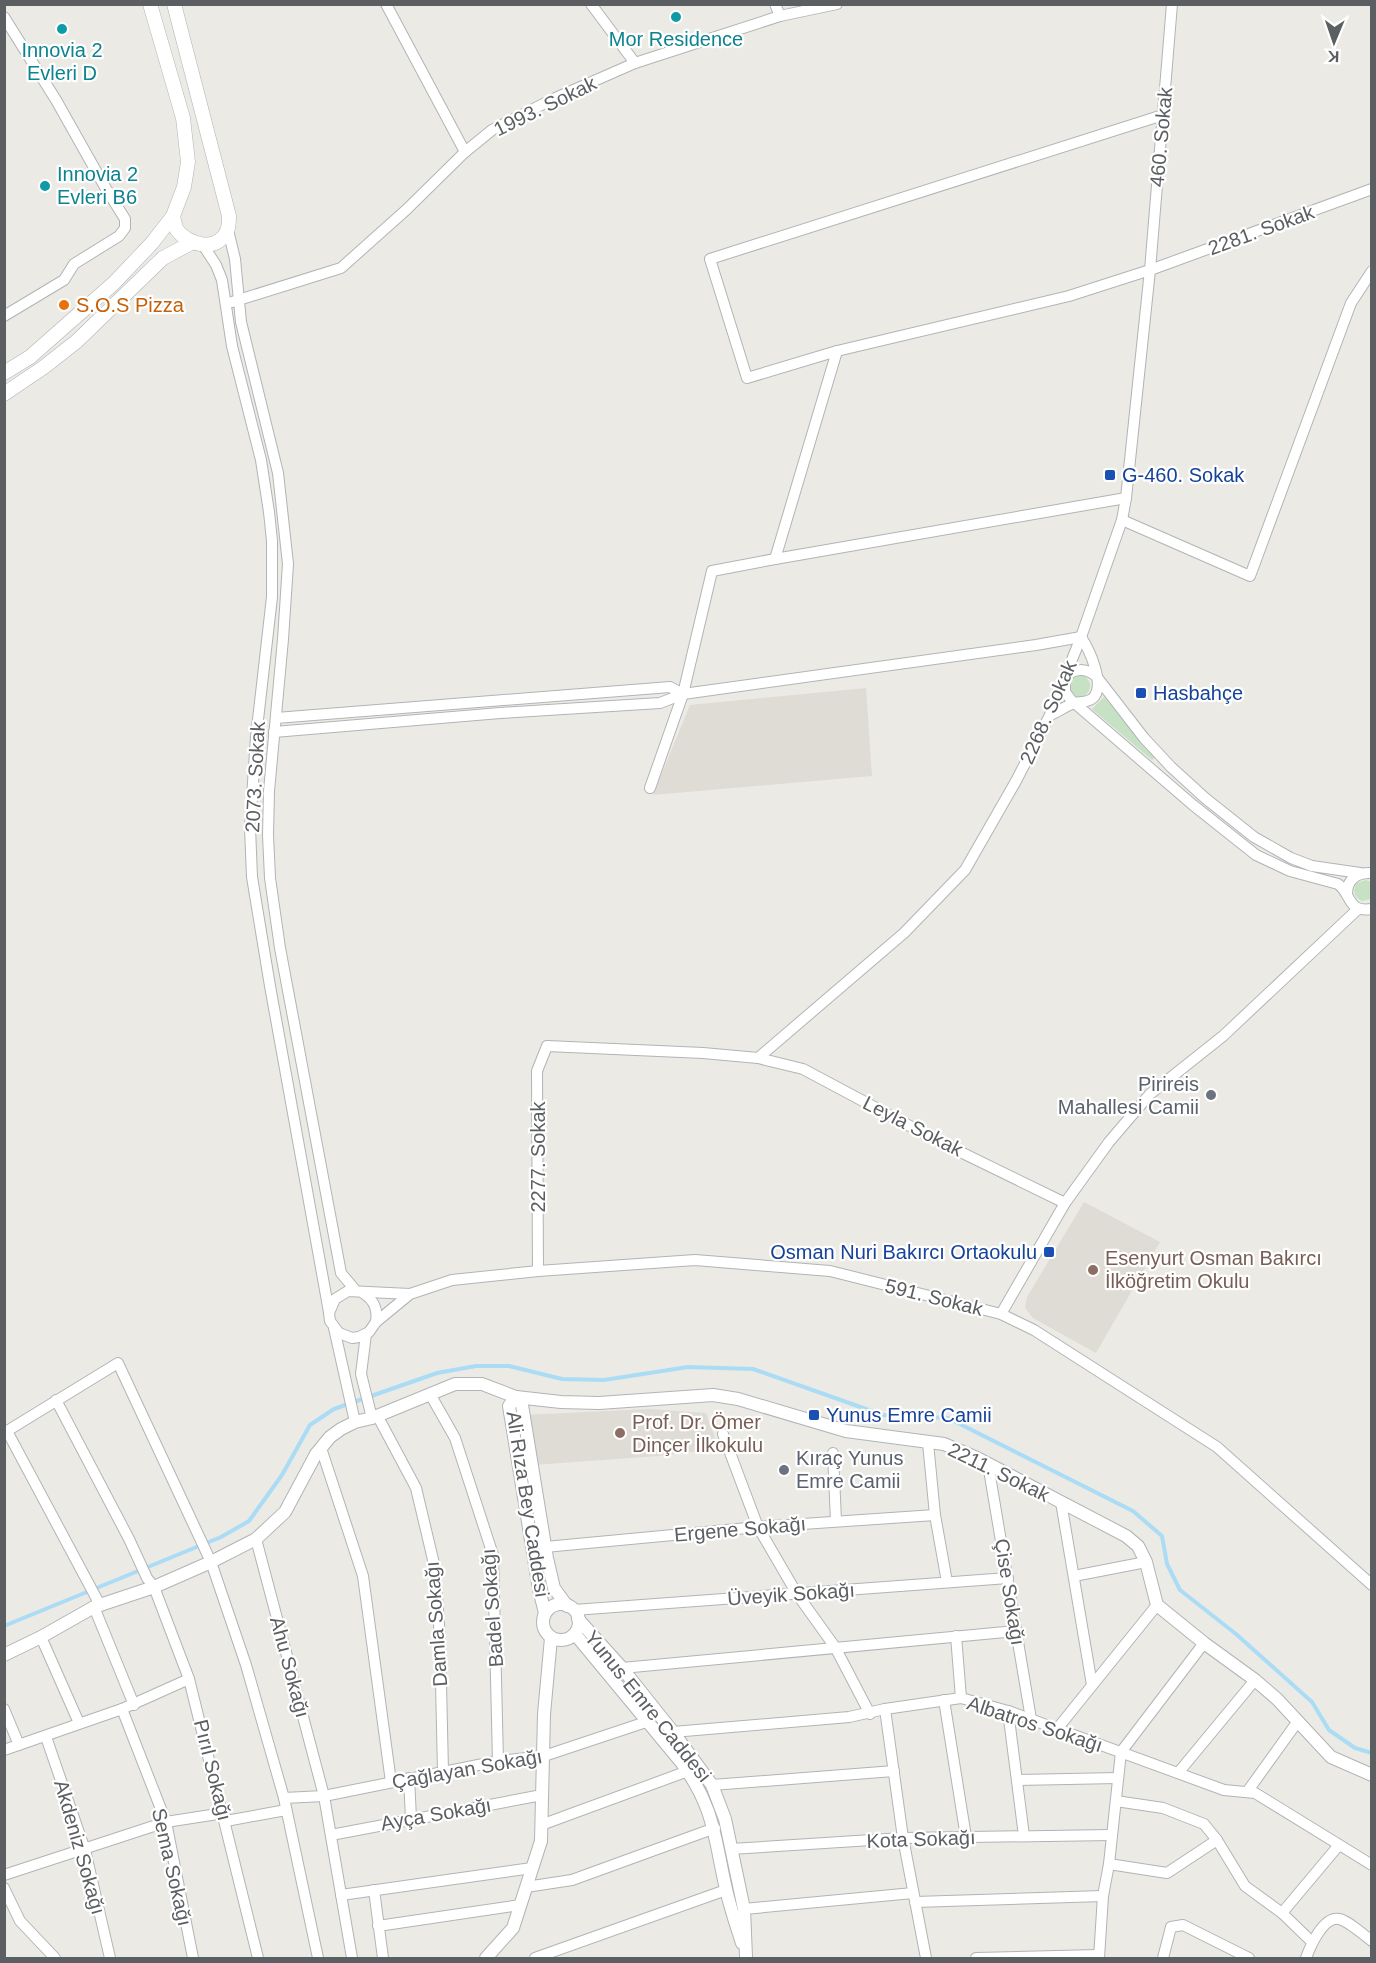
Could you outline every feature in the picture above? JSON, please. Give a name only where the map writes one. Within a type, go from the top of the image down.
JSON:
[{"type":"main road","points":[[4,373],[30,357],[114,283],[152,243],[173,216],[184,186],[188,162],[183,118],[150,4]]},
{"type":"main road","points":[[4,394],[77,341],[163,258],[198,244],[219,241],[228,230],[229,216],[174,4]]},
{"type":"main road","points":[[173,216],[176,228],[183,236],[198,244]]},
{"type":"street","points":[[386,4],[465,152]]},
{"type":"street","points":[[591,4],[635,63]]},
{"type":"street","points":[[776,4],[780,16]]},
{"type":"street","name":"1993. Sokak","points":[[226,304],[341,268],[465,152],[492,130],[553,99],[635,63],[780,16],[837,4]]},
{"type":"street","name":"460. Sokak","points":[[1150,270],[1172,4]]},
{"type":"street","points":[[4,17],[56,100],[125,219],[125,228],[119,236],[74,264],[64,280],[4,316]]},
{"type":"street","name":"2281. Sokak","points":[[1163,115],[710,259],[747,378],[837,351],[1069,296],[1150,270],[1371,189]]},
{"type":"street","name":"2073. Sokak","points":[[228,230],[235,259],[241,322],[278,473],[288,564],[269,792],[268,835],[271,890],[340,1273],[360,1292]]},
{"type":"street","name":"2073. Sokak","points":[[198,244],[216,265],[222,279],[232,346],[261,460],[272,541],[272,597],[256,737],[250,828],[252,877],[329,1313]]},
{"type":"street","name":"2268. Sokak","points":[[758,1058],[904,933],[965,870],[1016,781],[1050,715],[1081,637],[1122,520],[1150,270]]},
{"type":"street","points":[[1122,520],[1250,576],[1351,303],[1371,270]]},
{"type":"street","points":[[775,559],[837,351]]},
{"type":"street","points":[[650,788],[684,694],[712,571],[1126,498]]},
{"type":"street","points":[[274,732],[500,713],[660,703],[684,694],[1081,637],[1088,648],[1096,676],[1098,686],[1095,695],[1087,701],[1075,703],[1050,715]]},
{"type":"street","points":[[1358,909],[1338,884],[1290,871],[1256,855],[1193,805],[1075,703],[1065,692],[1065,677],[1070,672],[1080,669],[1096,676],[1144,738],[1172,767],[1205,798],[1254,837],[1291,858],[1312,866],[1367,873]]},
{"type":"street","points":[[276,718],[670,687],[684,694]]},
{"type":"street","points":[[1347,894],[1350,881],[1367,873]]},
{"type":"street","points":[[1001,1314],[1065,1203],[1109,1142],[1150,1094],[1223,1036],[1358,909],[1371,909]]},
{"type":"street","name":"2277. Sokak","points":[[538,1270],[537,1071],[547,1046],[703,1053],[758,1058]]},
{"type":"street","name":"Leyla Sokak","points":[[758,1058],[803,1069],[938,1141],[1065,1203]]},
{"type":"street","name":"591. Sokak","points":[[410,1294],[452,1280],[538,1270],[695,1260],[830,1271],[1001,1314],[1035,1330],[1216,1447],[1371,1585]]},
{"type":"street","points":[[360,1292],[373,1302],[377,1315],[376,1322]]},
{"type":"street","points":[[4,1654],[41,1637],[97,1603],[122,1599],[150,1583],[256,1539],[285,1512],[316,1454],[341,1429],[354,1420],[329,1313],[335,1299],[341,1294],[360,1292],[410,1294]]},
{"type":"street","points":[[334,1328],[345,1336],[359,1337],[366,1334],[376,1322],[410,1294]]},
{"type":"street","points":[[366,1334],[361,1374],[364,1392],[373,1415]]},
{"type":"street","points":[[134,1705],[87,1580],[7,1431],[118,1363],[210,1559],[246,1665],[284,1798],[318,1959]]},
{"type":"street","name":"2211. Sokak","points":[[354,1420],[455,1384],[482,1384],[516,1397],[553,1401],[599,1403],[713,1395],[738,1399],[846,1431],[944,1444],[988,1464],[1126,1536],[1138,1546],[1146,1562],[1157,1605]]},
{"type":"street","name":"Badel Sokağı","points":[[430,1394],[455,1438],[493,1555],[498,1761]]},
{"type":"street","name":"Ali Rıza Bey Caddesi","points":[[545,1613],[509,1406],[516,1397],[522,1405],[545,1547],[554,1587],[573,1612]]},
{"type":"street","name":"Pırıl Sokağı","points":[[56,1400],[129,1539],[150,1583],[189,1678],[225,1817],[258,1959]]},
{"type":"street","name":"Damla Sokağı","points":[[373,1415],[416,1488],[435,1568],[440,1639],[443,1772]]},
{"type":"street","points":[[723,1434],[758,1527],[797,1594],[836,1647],[870,1713]]},
{"type":"street","points":[[928,1443],[935,1515],[947,1582]]},
{"type":"street","points":[[321,1448],[363,1576],[391,1782]]},
{"type":"street","points":[[833,1453],[836,1521]]},
{"type":"street","name":"Çise Sokağı","points":[[988,1464],[1031,1719]]},
{"type":"street","points":[[1061,1502],[1092,1685]]},
{"type":"street","name":"Ergene Sokağı","points":[[545,1547],[758,1527],[935,1515]]},
{"type":"street","name":"Ahu Sokağı","points":[[256,1539],[324,1796],[352,1959]]},
{"type":"street","points":[[1074,1576],[1146,1562]]},
{"type":"street","name":"Üveyik Sokağı","points":[[573,1612],[1008,1578]]},
{"type":"street","points":[[1057,1729],[1157,1605],[1277,1699],[1331,1757],[1371,1775]]},
{"type":"street","points":[[555,1606],[573,1612],[577,1629],[574,1634],[566,1640],[552,1638],[544,1628],[545,1613],[555,1606]]},
{"type":"street","name":"Yunus Emre Caddesi","points":[[573,1612],[622,1668],[712,1785],[725,1819],[744,1909],[745,1958]]},
{"type":"street","points":[[622,1668],[1016,1631]]},
{"type":"street","name":"Yunus Emre Caddesi","points":[[574,1634],[688,1771],[707,1805],[715,1828],[726,1890],[745,1958]]},
{"type":"street","points":[[956,1636],[961,1698]]},
{"type":"street","points":[[41,1637],[80,1723]]},
{"type":"street","points":[[486,1959],[513,1928],[541,1841],[544,1714],[552,1638]]},
{"type":"street","points":[[975,1959],[1098,1957],[1103,1896],[1109,1864],[1121,1752],[1204,1643]]},
{"type":"street","points":[[4,1750],[134,1705],[189,1678]]},
{"type":"street","points":[[1178,1773],[1255,1680]]},
{"type":"street","name":"Albatros Sokağı","points":[[673,1732],[849,1717],[885,1709],[961,1698],[1031,1719],[1224,1790],[1255,1793],[1371,1865]]},
{"type":"street","points":[[944,1700],[966,1837]]},
{"type":"street","points":[[4,1709],[19,1745]]},
{"type":"street","name":"Sema Sokağı","points":[[122,1709],[166,1822],[193,1959]]},
{"type":"street","points":[[885,1709],[903,1838],[926,1959]]},
{"type":"street","points":[[1008,1711],[1024,1836]]},
{"type":"street","points":[[1247,1792],[1298,1721]]},
{"type":"street","name":"Çağlayan Sokağı","points":[[284,1798],[324,1796],[498,1761],[544,1756],[646,1722]]},
{"type":"street","name":"Akdeniz Sokağı","points":[[46,1737],[85,1850],[110,1959]]},
{"type":"street","points":[[541,1825],[688,1771]]},
{"type":"street","points":[[712,1785],[894,1772]]},
{"type":"street","points":[[409,1778],[411,1818]]},
{"type":"street","points":[[1017,1780],[1118,1778]]},
{"type":"street","name":"Ayça Sokağı","points":[[331,1835],[411,1818],[542,1795]]},
{"type":"street","points":[[1116,1801],[1163,1808],[1204,1824],[1217,1840],[1245,1886],[1282,1912],[1312,1942]]},
{"type":"street","points":[[4,1875],[166,1822],[286,1810]]},
{"type":"street","points":[[526,1887],[572,1880],[715,1828]]},
{"type":"street","name":"Kota Sokağı","points":[[730,1849],[903,1838],[1112,1835]]},
{"type":"street","points":[[1109,1864],[1167,1873],[1217,1840]]},
{"type":"street","points":[[1282,1912],[1339,1845]]},
{"type":"street","points":[[341,1895],[532,1868]]},
{"type":"street","points":[[4,1888],[20,1921],[55,1959]]},
{"type":"street","points":[[374,1890],[383,1959]]},
{"type":"street","points":[[535,1959],[726,1890]]},
{"type":"street","points":[[744,1909],[914,1898],[1103,1896]]},
{"type":"street","points":[[378,1926],[520,1905]]},
{"type":"street","points":[[1306,1959],[1312,1942],[1326,1923],[1333,1919],[1341,1919],[1371,1941]]},
{"type":"street","points":[[1163,1959],[1171,1927],[1183,1925],[1249,1959]]},
{"type":"shaded area","points":[[866,688],[872,776],[653,795],[690,705]]},
{"type":"shaded area","name":"Esenyurt Osman Bakırcı İlköğretim Okulu","points":[[1084,1202],[1160,1242],[1096,1353],[1033,1318],[1025,1308],[1027,1297]]},
{"type":"shaded area","name":"Prof. Dr. Ömer Dinçer İlkokulu","points":[[649,1409],[706,1413],[720,1452],[701,1451],[533,1465],[524,1415]]},
{"type":"green space","points":[[1079,675],[1087,678],[1090,686],[1087,694],[1079,697],[1071,694],[1068,686],[1071,678]]},
{"type":"green space","points":[[1104,697],[1155,757],[1152,760],[1092,709]]},
{"type":"green space","points":[[1366,880],[1371,882],[1371,899],[1362,901],[1357,898],[1354,891],[1357,883]]},
{"type":"waterway","points":[[4,1626],[221,1537],[249,1521],[282,1475],[310,1425],[334,1409],[437,1373],[476,1366],[509,1366],[562,1379],[604,1380],[688,1367],[753,1369],[883,1415],[948,1418],[1133,1511],[1162,1536],[1167,1564],[1180,1590],[1236,1634],[1312,1702],[1329,1730],[1355,1748],[1372,1753]]},
{"type":"place","name":"Mor Residence","points":[[676,17]]},
{"type":"place","name":"Innovia 2 Evleri D","points":[[62,29]]},
{"type":"place","name":"Innovia 2 Evleri B6","points":[[45,186]]},
{"type":"place","name":"S.O.S Pizza","points":[[64,305]]},
{"type":"place","name":"G-460. Sokak","points":[[1110,475]]},
{"type":"place","name":"Hasbahçe","points":[[1141,693]]},
{"type":"place","name":"Pirireis Mahallesi Camii","points":[[1211,1095]]},
{"type":"place","name":"Osman Nuri Bakırcı Ortaokulu","points":[[1049,1252]]},
{"type":"place","name":"Esenyurt Osman Bakırcı İlköğretim Okulu","points":[[1093,1270]]},
{"type":"place","name":"Yunus Emre Camii","points":[[814,1415]]},
{"type":"place","name":"Prof. Dr. Ömer Dinçer İlkokulu","points":[[620,1433]]},
{"type":"place","name":"Kıraç Yunus Emre Camii","points":[[784,1470]]}]
